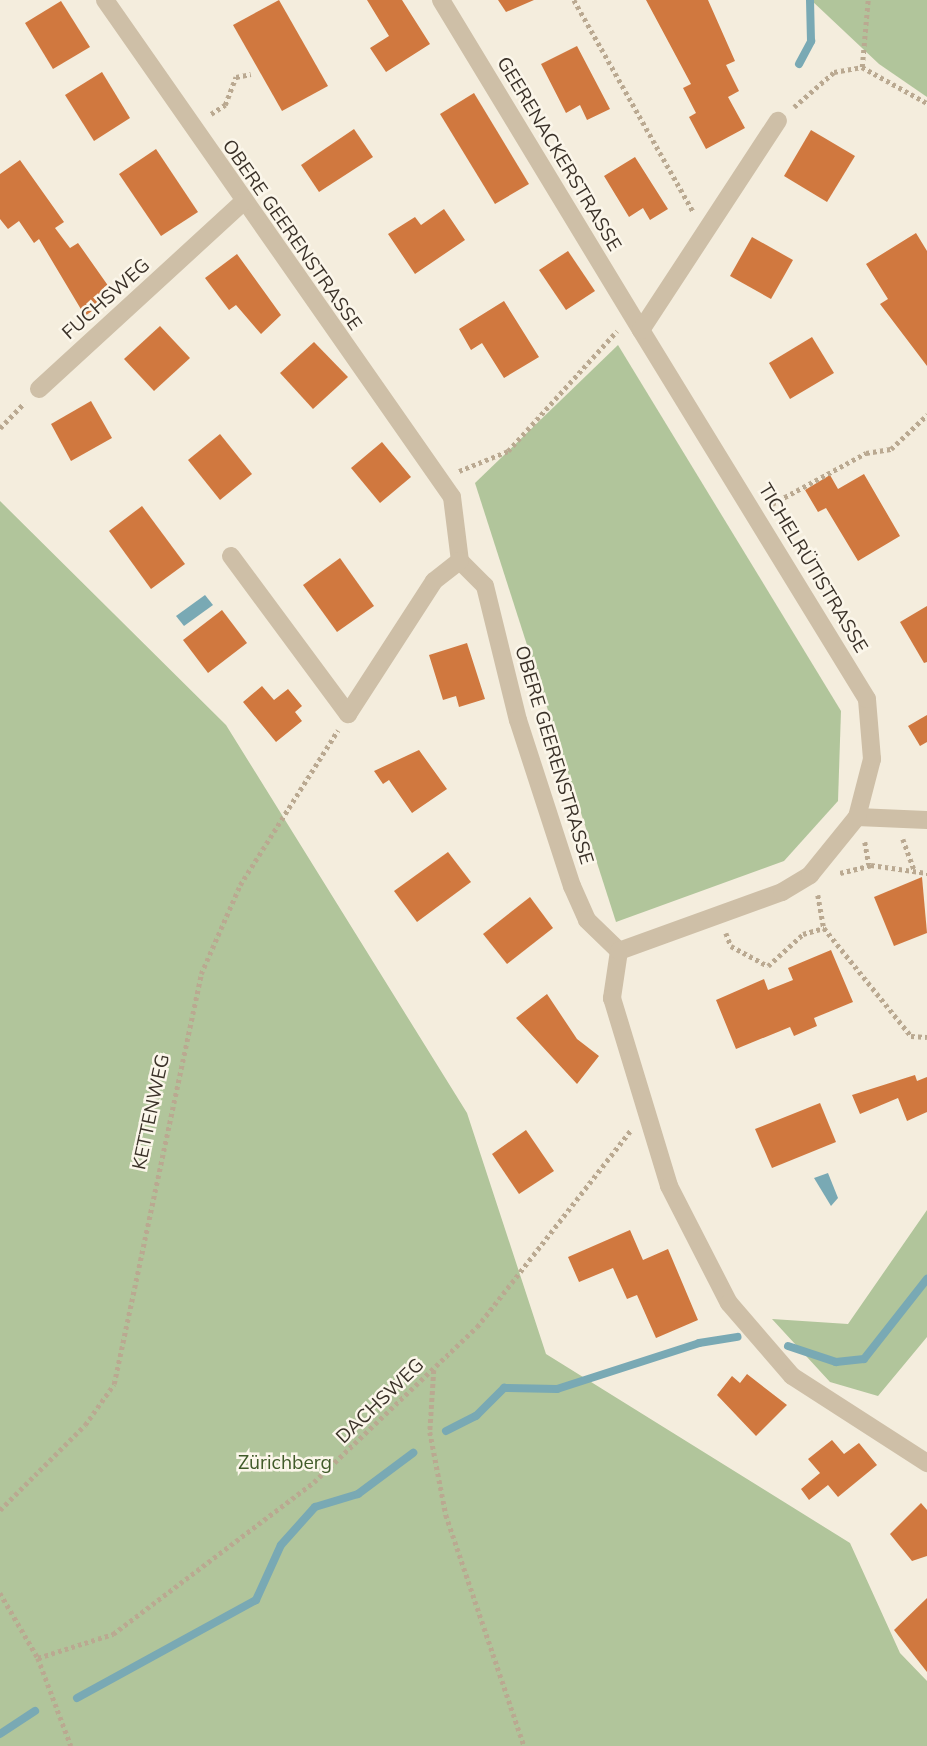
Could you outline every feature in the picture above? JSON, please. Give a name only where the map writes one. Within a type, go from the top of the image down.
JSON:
[{"type":"street","name":"OBERE GEERENSTRASSE","points":[[105,0],[242,203],[442,478],[452,497],[460,561],[485,586],[518,720],[572,886],[587,920],[619,951]]},
{"type":"street","name":"GEERENACKERSTRASSE","points":[[441,0],[636,322]]},
{"type":"street","points":[[636,322],[705,232],[778,121]]},
{"type":"street","name":"FUCHSWEG","points":[[39,388],[242,203]]},
{"type":"street","name":"TICHELRÜTISTRASSE","points":[[619,951],[719,916],[811,877],[857,817],[872,759],[867,699],[636,322]]},
{"type":"street","points":[[231,556],[348,714],[435,581],[460,561]]},
{"type":"street","points":[[857,817],[927,820]]},
{"type":"street","points":[[619,951],[612,998],[669,1186],[752,1336],[819,1397],[865,1419],[927,1463]]},
{"type":"path","points":[[573,0],[705,232]]},
{"type":"path","points":[[862,67],[869,0]]},
{"type":"path","points":[[778,121],[834,72],[862,67],[927,103]]},
{"type":"path","points":[[190,128],[225,105],[236,77],[251,74]]},
{"type":"path","points":[[442,478],[508,451],[636,322]]},
{"type":"path","points":[[0,428],[39,388]]},
{"type":"path","points":[[756,514],[866,453],[891,449],[927,415]]},
{"type":"path","name":"KETTENWEG","points":[[0,1510],[85,1425],[114,1384],[201,974],[240,885],[348,714]]},
{"type":"path","points":[[899,828],[914,871]]},
{"type":"path","points":[[927,873],[871,864],[811,877],[824,928],[911,1036],[927,1037]]},
{"type":"path","points":[[719,916],[731,946],[768,966],[803,933],[824,928]]},
{"type":"path","name":"DACHSWEG","points":[[38,1658],[104,1639],[194,1575],[314,1482],[434,1369],[504,1297],[646,1113]]},
{"type":"path","points":[[434,1369],[430,1432],[446,1515],[524,1746]]},
{"type":"path","points":[[0,1593],[38,1658],[71,1746]]},
{"type":"green space","points":[[811,0],[927,0],[927,97],[879,64]]},
{"type":"green space","points":[[618,345],[841,711],[838,801],[784,861],[616,922],[475,483]]},
{"type":"green space","name":"Zürichberg","points":[[0,501],[226,725],[467,1113],[546,1354],[850,1543],[900,1653],[927,1681],[927,1746],[0,1746]]},
{"type":"green space","points":[[927,1210],[927,1337],[878,1396],[830,1382],[772,1319],[848,1324]]},
{"type":"water","points":[[205,595],[213,605],[184,626],[176,616]]},
{"type":"water","points":[[828,1173],[838,1198],[831,1206],[814,1178]]},
{"type":"building","points":[[279,0],[328,86],[282,111],[233,25]]},
{"type":"building","points":[[367,0],[402,0],[430,44],[386,72],[370,48],[389,36]]},
{"type":"building","points":[[498,0],[534,0],[506,12]]},
{"type":"building","points":[[646,0],[708,0],[735,61],[726,65],[739,91],[728,97],[745,128],[706,149],[689,117],[696,113],[683,88],[691,84]]},
{"type":"building","points":[[61,1],[90,47],[53,69],[25,23]]},
{"type":"building","points":[[577,46],[610,109],[587,120],[580,105],[566,113],[541,64]]},
{"type":"building","points":[[102,72],[130,118],[94,141],[65,95]]},
{"type":"building","points":[[474,93],[529,184],[495,204],[440,114]]},
{"type":"building","points":[[354,129],[373,157],[319,192],[301,165]]},
{"type":"building","points":[[811,130],[855,156],[827,202],[784,176]]},
{"type":"building","points":[[156,149],[198,212],[161,236],[119,174]]},
{"type":"building","points":[[635,157],[668,209],[650,220],[643,208],[629,217],[604,176]]},
{"type":"building","points":[[20,160],[64,222],[55,228],[70,248],[78,243],[109,287],[97,296],[102,304],[85,316],[39,239],[34,243],[19,221],[8,229],[0,219],[0,174]]},
{"type":"building","points":[[444,209],[465,240],[415,274],[388,234],[415,217],[421,225]]},
{"type":"building","points":[[916,233],[927,251],[927,366],[880,304],[888,299],[866,264]]},
{"type":"building","points":[[752,237],[793,260],[771,299],[730,276]]},
{"type":"building","points":[[568,251],[595,291],[566,310],[539,270]]},
{"type":"building","points":[[237,254],[281,315],[261,334],[236,305],[229,310],[205,278]]},
{"type":"building","points":[[504,301],[539,357],[504,378],[482,343],[471,350],[459,329]]},
{"type":"building","points":[[160,326],[190,358],[154,391],[124,359]]},
{"type":"building","points":[[812,337],[834,373],[790,399],[769,363]]},
{"type":"building","points":[[314,342],[348,377],[313,409],[280,373]]},
{"type":"building","points":[[91,401],[112,438],[71,461],[51,424]]},
{"type":"building","points":[[220,434],[252,474],[220,500],[188,460]]},
{"type":"building","points":[[382,442],[411,477],[380,503],[351,468]]},
{"type":"building","points":[[864,474],[900,536],[858,561],[826,508],[818,512],[805,490],[830,475],[838,489]]},
{"type":"building","points":[[142,506],[185,564],[151,589],[109,531]]},
{"type":"building","points":[[340,558],[374,606],[337,632],[303,585]]},
{"type":"building","points":[[927,606],[927,662],[924,663],[900,622]]},
{"type":"building","points":[[222,610],[247,643],[208,673],[183,640]]},
{"type":"building","points":[[467,643],[485,699],[459,707],[456,696],[443,700],[429,655]]},
{"type":"building","points":[[262,686],[274,700],[288,689],[302,706],[295,712],[302,721],[276,742],[243,702]]},
{"type":"building","points":[[927,715],[927,742],[920,746],[908,726]]},
{"type":"building","points":[[419,750],[447,789],[412,813],[389,780],[383,784],[374,771]]},
{"type":"building","points":[[448,852],[471,882],[417,922],[394,891]]},
{"type":"building","points":[[922,877],[927,933],[894,946],[874,897]]},
{"type":"building","points":[[530,897],[553,928],[507,964],[483,934]]},
{"type":"building","points":[[831,950],[853,1002],[814,1018],[817,1026],[794,1036],[790,1027],[736,1049],[716,1000],[764,979],[768,990],[793,980],[788,968]]},
{"type":"building","points":[[547,994],[577,1039],[599,1056],[577,1084],[516,1018]]},
{"type":"building","points":[[915,1075],[917,1081],[927,1077],[927,1112],[907,1121],[898,1098],[860,1114],[852,1095]]},
{"type":"building","points":[[820,1103],[836,1142],[772,1168],[755,1129]]},
{"type":"building","points":[[526,1130],[554,1171],[519,1194],[492,1154]]},
{"type":"building","points":[[630,1230],[643,1260],[668,1249],[698,1320],[656,1338],[637,1295],[627,1299],[613,1268],[579,1282],[568,1257]]},
{"type":"building","points":[[747,1374],[787,1405],[756,1436],[717,1395],[732,1376],[740,1383]]},
{"type":"building","points":[[832,1440],[844,1454],[859,1443],[877,1465],[838,1497],[828,1485],[809,1500],[801,1489],[820,1473],[808,1459]]},
{"type":"building","points":[[921,1503],[927,1510],[927,1556],[912,1561],[890,1534]]},
{"type":"building","points":[[927,1598],[927,1672],[894,1630]]},
{"type":"waterway","points":[[799,64],[811,41],[810,0]]},
{"type":"waterway","points":[[788,1346],[836,1362],[864,1359],[927,1279]]},
{"type":"waterway","points":[[446,1431],[476,1416],[504,1388],[557,1389],[699,1343],[738,1337]]},
{"type":"waterway","points":[[77,1698],[256,1600],[281,1545],[315,1507],[358,1494],[413,1453]]},
{"type":"waterway","points":[[0,1734],[35,1711]]}]
